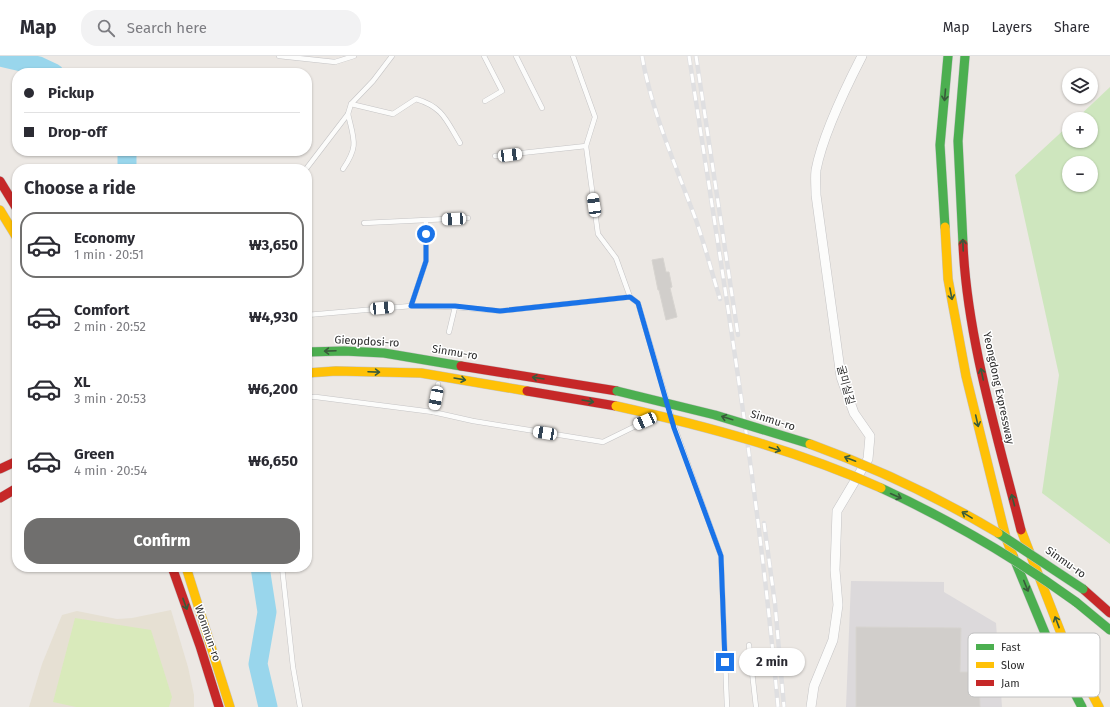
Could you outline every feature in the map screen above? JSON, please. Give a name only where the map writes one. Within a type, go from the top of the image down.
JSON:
[{"type":"main road","points":[[948,56],[940,145],[947,271],[966,376],[1006,538],[1045,633]]},
{"type":"main road","name":"Yeongdong Expressway","points":[[965,56],[958,141],[964,278],[983,377],[1022,533],[1061,633]]},
{"type":"main road","points":[[0,181],[12,201]]},
{"type":"main road","points":[[0,210],[12,230]]},
{"type":"main road","name":"Gieopdosi-ro","points":[[312,352],[364,351],[425,359]]},
{"type":"main road","name":"Sinmu-ro","points":[[425,359],[618,391],[696,409],[811,444],[872,468],[944,502],[1041,558],[1083,589],[1110,613]]},
{"type":"main road","points":[[312,373],[349,371],[422,373],[616,406],[682,420],[769,446],[813,461],[868,483],[943,517],[996,546],[1048,580],[1110,630]]},
{"type":"main road","points":[[0,469],[12,463]]},
{"type":"main road","points":[[0,498],[12,491]]},
{"type":"main road","name":"Wonmun-ro","points":[[174,572],[200,646],[219,707]]},
{"type":"main road","name":"Wonmun-ro","points":[[187,572],[230,707]]},
{"type":"main road","points":[[190,582],[191,572]]},
{"type":"main road","points":[[1077,697],[1082,707]]},
{"type":"main road","name":"Yeongdong Expressway","points":[[1094,697],[1099,707]]},
{"type":"street","name":"굴미실길","points":[[811,707],[814,686],[833,640],[838,605],[835,570],[837,511],[868,459],[870,436],[854,413],[841,376],[816,195],[816,171],[827,136],[851,78],[862,56]]},
{"type":"lane","points":[[279,56],[335,62],[354,56]]},
{"type":"lane","points":[[310,164],[348,114],[351,104],[373,81],[392,56]]},
{"type":"lane","points":[[484,56],[502,91],[485,101]]},
{"type":"lane","points":[[516,56],[542,108]]},
{"type":"lane","points":[[573,56],[595,117],[586,146],[598,234],[616,258],[630,297],[638,303],[669,410],[721,556],[727,707]]},
{"type":"lane","points":[[351,104],[393,114],[416,99],[430,103],[442,114],[460,143]]},
{"type":"lane","points":[[344,169],[353,155],[355,143],[348,114]]},
{"type":"lane","points":[[495,156],[586,146]]},
{"type":"lane","points":[[364,223],[468,218]]},
{"type":"lane","points":[[411,306],[426,261],[426,221]]},
{"type":"lane","points":[[312,315],[411,306],[455,306],[500,311],[630,297]]},
{"type":"lane","points":[[449,332],[455,306]]},
{"type":"lane","points":[[433,412],[438,384]]},
{"type":"lane","points":[[312,396],[433,412],[473,421],[603,442],[633,426],[669,410]]},
{"type":"lane","points":[[283,572],[293,667],[300,707]]},
{"type":"lane","points":[[749,645],[756,707]]},
{"type":"shaded area","points":[[851,581],[944,582],[944,592],[996,623],[997,633],[968,633],[968,697],[1001,697],[1002,707],[846,707]]},
{"type":"shaded area","points":[[171,610],[188,667],[194,695],[194,707],[29,707],[42,664],[62,615],[77,611],[117,619],[132,618]]},
{"type":"green space","points":[[1110,87],[1110,544],[1042,493],[1059,375],[1015,175],[1062,131],[1062,148],[1098,148],[1098,112],[1083,112],[1092,104],[1098,104],[1098,98]]},
{"type":"green space","points":[[75,618],[151,630],[172,697],[169,707],[76,707],[53,702]]},
{"type":"building","points":[[663,258],[666,272],[669,272],[672,287],[670,288],[677,317],[666,320],[652,260]]},
{"type":"building","points":[[856,627],[961,628],[960,672],[968,672],[968,697],[980,697],[980,707],[856,707]]},
{"type":"waterway","points":[[0,57],[43,68]]},
{"type":"waterway","points":[[127,156],[127,164]]},
{"type":"waterway","points":[[261,572],[267,612],[258,664],[268,707]]},
{"type":"railway","points":[[642,56],[646,77],[658,119],[696,220],[720,299]]},
{"type":"railway","points":[[689,56],[739,381],[761,544],[778,707]]},
{"type":"railway","points":[[696,56],[738,335]]},
{"type":"railway","points":[[764,523],[775,604],[784,707]]},
{"type":"traffic: fast","points":[[945,227],[940,145],[948,56]]},
{"type":"traffic: fast","points":[[963,244],[958,141],[965,56]]},
{"type":"traffic: fast","points":[[312,352],[344,351],[384,353],[461,366]]},
{"type":"traffic: fast","points":[[617,391],[715,415],[810,444]]},
{"type":"traffic: fast","points":[[881,488],[907,500],[981,540],[1053,585],[1076,602]]},
{"type":"traffic: fast","points":[[998,533],[1083,589]]},
{"type":"traffic: fast","points":[[1013,556],[1045,633]]},
{"type":"traffic: fast","points":[[1076,602],[1110,630]]},
{"type":"traffic: fast","points":[[1077,697],[1082,707]]},
{"type":"traffic: slow","points":[[0,210],[12,230]]},
{"type":"traffic: slow","points":[[945,227],[948,279],[966,376],[1006,538],[1013,556]]},
{"type":"traffic: slow","points":[[312,373],[336,371],[421,373],[527,391]]},
{"type":"traffic: slow","points":[[616,406],[750,440],[849,474],[881,488]]},
{"type":"traffic: slow","points":[[810,444],[883,473],[930,495],[998,533]]},
{"type":"traffic: slow","points":[[1021,530],[1061,633]]},
{"type":"traffic: slow","points":[[188,572],[230,707]]},
{"type":"traffic: slow","points":[[1094,697],[1099,707]]},
{"type":"traffic: jam","points":[[0,181],[12,201]]},
{"type":"traffic: jam","points":[[963,244],[966,280],[977,352],[1021,530]]},
{"type":"traffic: jam","points":[[461,366],[617,391]]},
{"type":"traffic: jam","points":[[527,391],[616,406]]},
{"type":"traffic: jam","points":[[0,469],[12,463]]},
{"type":"traffic: jam","points":[[0,498],[12,491]]},
{"type":"traffic: jam","points":[[174,572],[200,646],[219,707]]},
{"type":"traffic: jam","points":[[1083,589],[1110,613]]},
{"type":"route","points":[[426,234],[426,261],[411,306],[455,306],[500,311],[630,297],[638,303],[674,428],[721,556],[725,662]]}]
